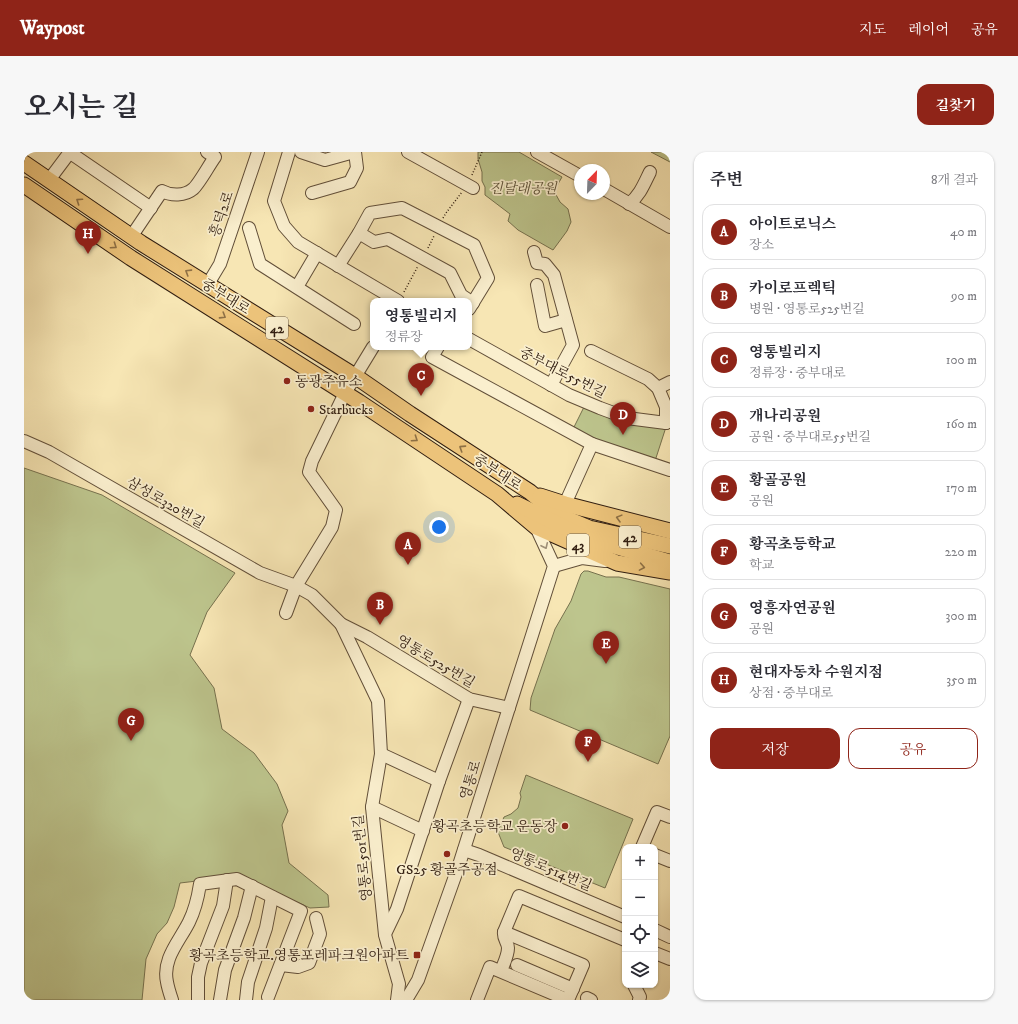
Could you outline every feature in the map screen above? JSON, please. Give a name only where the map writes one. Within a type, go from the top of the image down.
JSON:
[{"type":"main road","name":"중부대로","points":[[24,163],[132,237],[355,376],[410,414],[530,492],[558,515],[589,528],[670,546]]},
{"type":"main road","name":"중부대로","points":[[24,184],[131,258],[400,429],[497,494],[536,527],[617,563],[670,572]]},
{"type":"main road","points":[[308,370],[319,354]]},
{"type":"main road","points":[[400,429],[410,414]]},
{"type":"main road","name":"중부대로","points":[[530,492],[565,504],[670,531]]},
{"type":"main road","name":"중부대로","points":[[497,494],[586,538],[670,562]]},
{"type":"street","points":[[49,180],[69,152],[151,208]]},
{"type":"street","points":[[132,237],[162,191],[175,195],[193,189],[215,157],[207,152]]},
{"type":"street","name":"흥덕2로","points":[[208,284],[220,264],[258,152]]},
{"type":"street","points":[[290,152],[274,201],[284,226],[298,242],[393,298]]},
{"type":"street","points":[[301,152],[324,160],[355,152],[357,168],[350,182],[312,193]]},
{"type":"street","points":[[408,152],[470,186]]},
{"type":"street","points":[[537,152],[574,173]]},
{"type":"street","points":[[629,204],[636,199],[650,172]]},
{"type":"street","points":[[610,193],[670,227]]},
{"type":"street","points":[[338,266],[370,213],[402,208],[474,245],[488,278],[472,304]]},
{"type":"street","points":[[248,228],[260,264],[354,324]]},
{"type":"street","points":[[359,233],[374,242],[388,240],[446,270],[450,273],[464,298]]},
{"type":"street","points":[[534,252],[537,263],[545,264],[554,275],[573,345],[551,385]]},
{"type":"street","points":[[296,287],[317,253]]},
{"type":"street","points":[[537,285],[545,326],[566,320]]},
{"type":"street","name":"중부대로55번길","points":[[472,341],[569,395],[627,418],[668,422]]},
{"type":"street","points":[[286,613],[296,586],[332,527],[336,510],[309,472],[312,462],[345,393],[371,350]]},
{"type":"street","points":[[436,350],[432,357],[592,444],[670,470]]},
{"type":"street","points":[[591,351],[648,380],[658,388],[666,407],[668,422]]},
{"type":"street","points":[[658,388],[670,382]]},
{"type":"street","name":"삼성로320번길","points":[[24,441],[49,452],[260,573],[296,586]]},
{"type":"street","points":[[565,504],[592,444]]},
{"type":"street","points":[[536,527],[554,566],[582,558],[617,563]]},
{"type":"street","name":"영통로","points":[[406,1000],[418,980],[464,850],[554,566]]},
{"type":"street","name":"영통로525번길","points":[[296,586],[312,595],[341,624],[367,637],[469,699],[509,708]]},
{"type":"street","name":"영통로501번길","points":[[341,624],[378,701],[380,754],[372,807],[385,935],[399,984],[397,1000]]},
{"type":"street","points":[[385,935],[397,909],[439,781],[469,699]]},
{"type":"street","points":[[380,754],[439,781]]},
{"type":"street","points":[[372,807],[423,831]]},
{"type":"street","points":[[643,844],[657,812],[670,817]]},
{"type":"street","name":"영통로514번길","points":[[464,850],[623,916]]},
{"type":"street","points":[[658,856],[670,861]]},
{"type":"street","points":[[172,1000],[166,981],[166,965],[171,951],[190,921],[200,884],[237,879],[301,911],[269,999]]},
{"type":"street","points":[[198,1000],[198,977],[201,963],[223,906],[227,880]]},
{"type":"street","points":[[220,1000],[225,970],[244,918],[252,886]]},
{"type":"street","points":[[500,971],[509,950],[504,932],[519,896],[622,939]]},
{"type":"street","points":[[246,1000],[248,982],[266,928],[272,897]]},
{"type":"street","points":[[281,965],[298,966],[309,963],[320,934],[316,918]]},
{"type":"street","points":[[658,931],[670,936]]},
{"type":"street","points":[[504,932],[583,965],[570,996]]},
{"type":"street","points":[[658,953],[670,959]]},
{"type":"street","points":[[517,965],[570,996]]},
{"type":"street","points":[[477,1000],[490,967],[570,996]]},
{"type":"street","points":[[636,988],[642,999]]},
{"type":"path","points":[[473,172],[482,152]]},
{"type":"path","points":[[446,213],[470,186]]},
{"type":"green space","name":"진달래공원","points":[[478,152],[519,152],[562,177],[554,191],[560,202],[568,209],[571,222],[567,231],[553,250],[518,230],[508,221],[510,214],[485,195],[485,187],[482,181],[482,172],[478,159]]},
{"type":"green space","points":[[651,152],[670,152],[670,162]]},
{"type":"green space","points":[[585,405],[666,427],[655,461],[593,441],[573,429]]},
{"type":"green space","points":[[24,468],[102,495],[235,573],[207,612],[190,655],[214,688],[222,729],[254,753],[277,784],[288,811],[282,825],[289,863],[328,895],[329,907],[310,908],[239,876],[180,883],[174,907],[167,923],[157,934],[146,959],[142,1000],[24,1000]]},
{"type":"green space","points":[[584,571],[606,577],[619,577],[670,589],[670,736],[658,764],[530,710],[531,698],[555,629],[571,601],[581,574]]},
{"type":"green space","name":"황곡초등학교 운동장","points":[[526,775],[633,819],[605,888],[504,847],[498,832],[504,817],[511,814],[518,808],[521,797],[520,793]]},
{"type":"place","name":"현대자동차 수원지점","points":[[88,254]]},
{"type":"place","name":"동광주유소","points":[[287,381]]},
{"type":"place","name":"영통빌리지","points":[[421,396]]},
{"type":"place","name":"Starbucks","points":[[311,409]]},
{"type":"place","name":"개나리공원","points":[[623,435]]},
{"type":"place","name":"아이트로닉스","points":[[408,565]]},
{"type":"place","name":"카이로프렉틱","points":[[380,625]]},
{"type":"place","name":"황골공원","points":[[606,664]]},
{"type":"place","name":"영흥자연공원","points":[[131,741]]},
{"type":"place","name":"황곡초등학교","points":[[588,762]]},
{"type":"place","name":"황곡초등학교 운동장","points":[[565,826]]},
{"type":"place","name":"GS25 황골주공점","points":[[447,854]]},
{"type":"place","name":"황곡초등학교.영통포레파크원아파트","points":[[417,955]]}]
